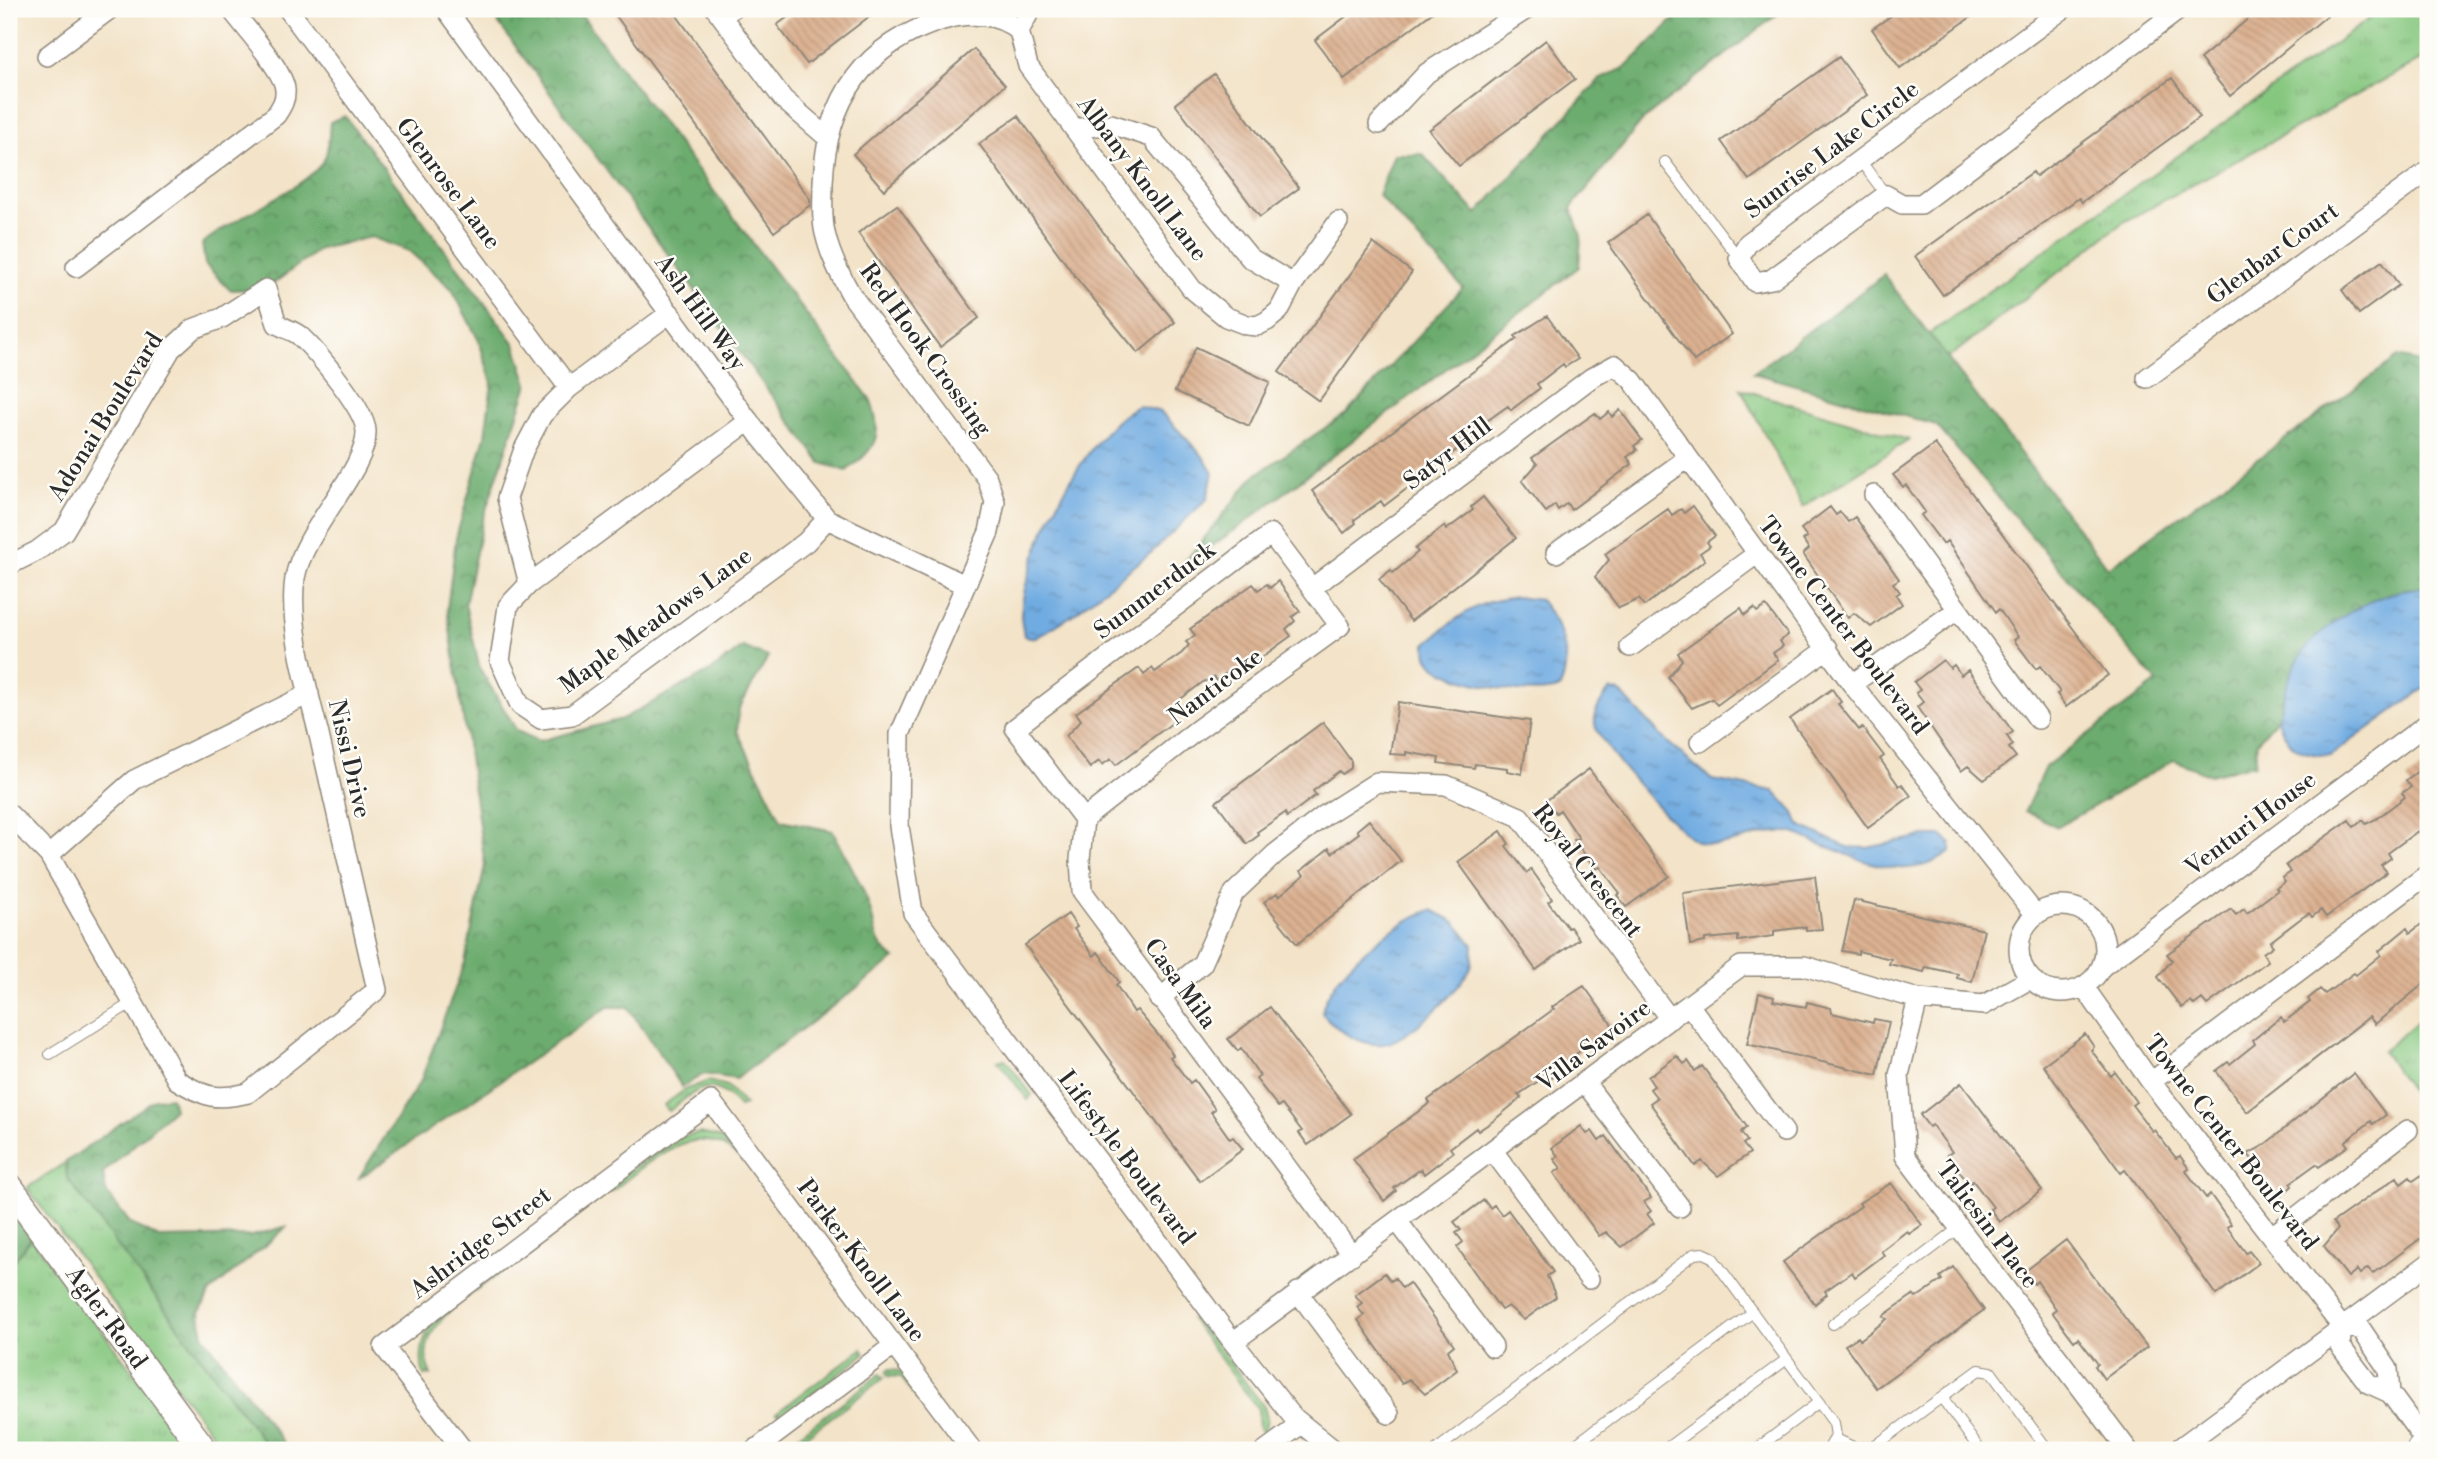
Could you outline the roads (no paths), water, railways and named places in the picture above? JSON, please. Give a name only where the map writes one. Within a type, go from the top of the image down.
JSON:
[{"type":"main road","name":"Agler Road","points":[[9,1186],[204,1450]]},
{"type":"main road","points":[[2422,1450],[2428,1445]]},
{"type":"street","points":[[47,56],[110,9]]},
{"type":"street","points":[[76,267],[276,115],[284,102],[286,87],[231,9]]},
{"type":"street","name":"Glenrose Lane","points":[[288,9],[569,388]]},
{"type":"street","name":"Ash Hill Way","points":[[446,9],[749,421],[827,519],[965,585]]},
{"type":"street","points":[[1019,31],[1031,9]]},
{"type":"street","points":[[1379,124],[1427,73],[1527,9]]},
{"type":"street","name":"Sunrise Lake Circle","points":[[1739,258],[1748,243],[2063,9]]},
{"type":"street","points":[[1739,258],[1755,282],[1772,279],[1886,195],[1902,204],[1921,204],[2180,9]]},
{"type":"street","name":"Red Hook Crossing","points":[[908,877],[899,825],[900,734],[989,532],[996,502],[987,478],[852,296],[836,267],[825,234],[824,158],[844,93],[866,63],[889,44],[918,27],[975,12],[1009,22],[1019,31]]},
{"type":"street","points":[[727,13],[783,99],[828,138]]},
{"type":"street","name":"Albany Knoll Lane","points":[[1019,31],[1028,66],[1192,289],[1226,317],[1257,326],[1279,311],[1293,284]]},
{"type":"street","points":[[1074,129],[1111,124],[1152,137],[1250,258],[1293,284],[1338,222]]},
{"type":"street","name":"Glenbar Court","points":[[2147,378],[2428,171]]},
{"type":"street","name":"Adonai Boulevard","points":[[9,565],[37,551],[64,531],[83,504],[171,349],[193,329],[222,318],[266,289],[276,324],[299,336]]},
{"type":"street","points":[[670,313],[569,388],[542,415],[524,449],[507,498],[529,584],[749,421]]},
{"type":"street","name":"Nissi Drive","points":[[133,1002],[177,1080],[200,1094],[223,1099],[248,1093],[377,990],[309,694],[295,617],[295,578],[308,541],[363,452],[366,431],[361,410],[299,336]]},
{"type":"street","name":"Towne Center Boulevard","points":[[1615,365],[1632,380],[1852,684],[2035,914]]},
{"type":"street","name":"Satyr Hill","points":[[1312,588],[1569,395],[1615,365]]},
{"type":"street","points":[[1556,553],[1688,458]]},
{"type":"street","points":[[1874,495],[2038,719]]},
{"type":"street","name":"Maple Meadows Lane","points":[[529,584],[508,606],[500,661],[520,705],[541,719],[572,715],[806,542],[827,519]]},
{"type":"street","name":"Summerduck","points":[[1084,819],[1015,728],[1272,534],[1312,588]]},
{"type":"street","points":[[1629,647],[1758,553]]},
{"type":"street","name":"Nanticoke","points":[[1084,819],[1197,730],[1340,626],[1312,588]]},
{"type":"street","points":[[1852,684],[1957,610]]},
{"type":"street","points":[[1700,742],[1828,648]]},
{"type":"street","points":[[49,855],[134,780],[309,694]]},
{"type":"street","name":"Venturi House","points":[[2103,966],[2428,723]]},
{"type":"street","name":"Royal Crescent","points":[[1159,999],[1202,964],[1234,893],[1275,854],[1325,815],[1377,782],[1446,785],[1520,817],[1670,1019]]},
{"type":"street","points":[[9,814],[49,855],[133,1002]]},
{"type":"street","name":"Casa Mila","points":[[1084,819],[1080,860],[1082,891],[1159,999],[1352,1255]]},
{"type":"street","points":[[2151,1082],[2428,874]]},
{"type":"street","name":"Lifestyle Boulevard","points":[[908,877],[913,913],[1233,1342],[1301,1424],[1334,1450]]},
{"type":"street","points":[[2066,906],[2081,910],[2094,920],[2103,934],[2106,950],[2103,966],[2084,987],[2066,993],[2046,990],[2030,979],[2019,958],[2021,934],[2035,914],[2050,907],[2066,906]]},
{"type":"street","name":"Villa Savoire","points":[[1233,1342],[1741,966],[1804,967],[1918,999],[1984,1005],[2030,979]]},
{"type":"street","name":"Towne Center Boulevard","points":[[2084,987],[2151,1082],[2342,1327],[2340,1346],[2368,1383],[2390,1393],[2428,1445]]},
{"type":"street","name":"Taliesin Place","points":[[1918,999],[1899,1075],[1905,1157],[2128,1450]]},
{"type":"street","points":[[1689,1005],[1784,1132]]},
{"type":"street","points":[[1585,1083],[1680,1207]]},
{"type":"street","name":"Parker Knoll Lane","points":[[711,1101],[972,1450]]},
{"type":"street","name":"Ashridge Street","points":[[463,1450],[384,1347],[711,1101]]},
{"type":"street","points":[[2272,1236],[2408,1130]]},
{"type":"street","points":[[1493,1151],[1589,1279]]},
{"type":"street","points":[[1398,1222],[1493,1347]]},
{"type":"street","points":[[2177,1450],[2428,1264]]},
{"type":"street","points":[[1298,1293],[1390,1414]]},
{"type":"street","name":"Towne Center Boulevard","points":[[2342,1327],[2361,1329],[2388,1369],[2390,1393]]},
{"type":"street","points":[[755,1450],[893,1346]]},
{"type":"street","points":[[1266,1450],[1301,1424]]},
{"type":"lane","points":[[1859,159],[1886,195]]},
{"type":"lane","points":[[1665,162],[1739,258]]},
{"type":"lane","points":[[50,1054],[133,1002]]},
{"type":"lane","points":[[1833,1324],[1959,1228]]},
{"type":"lane","points":[[1436,1450],[1694,1254],[1703,1253],[1712,1257],[1834,1423],[1836,1439],[1828,1450]]},
{"type":"lane","points":[[1568,1450],[1753,1312]]},
{"type":"lane","points":[[1664,1450],[1787,1359]]},
{"type":"lane","points":[[1836,1439],[1855,1448],[1875,1446],[1979,1370],[1991,1372],[2048,1450]]},
{"type":"lane","points":[[1941,1398],[1980,1450]]},
{"type":"lane","points":[[1755,1450],[1819,1402]]},
{"type":"water","points":[[1138,406],[1161,412],[1202,455],[1213,473],[1207,499],[1152,552],[1071,616],[1036,638],[1024,636],[1021,615],[1025,590],[1033,561],[1060,498],[1097,442],[1118,420]]},
{"type":"water","points":[[2428,587],[2428,686],[2330,756],[2302,751],[2291,744],[2277,719],[2291,673],[2304,651],[2318,636],[2352,611],[2390,594]]},
{"type":"water","points":[[1516,597],[1540,600],[1554,620],[1565,653],[1564,676],[1560,688],[1532,692],[1494,688],[1458,678],[1443,671],[1429,659],[1426,644],[1457,618],[1489,602]]},
{"type":"water","points":[[1609,690],[1620,692],[1664,739],[1712,780],[1774,791],[1794,813],[1799,825],[1847,847],[1867,848],[1924,836],[1942,836],[1951,843],[1951,852],[1934,862],[1901,868],[1868,862],[1787,832],[1764,834],[1715,845],[1694,840],[1656,805],[1601,738],[1595,717]]},
{"type":"water","points":[[1432,910],[1455,922],[1473,945],[1471,967],[1457,988],[1418,1025],[1393,1041],[1374,1044],[1357,1040],[1334,1025],[1322,1013],[1326,998],[1349,966],[1383,937],[1417,915]]}]
